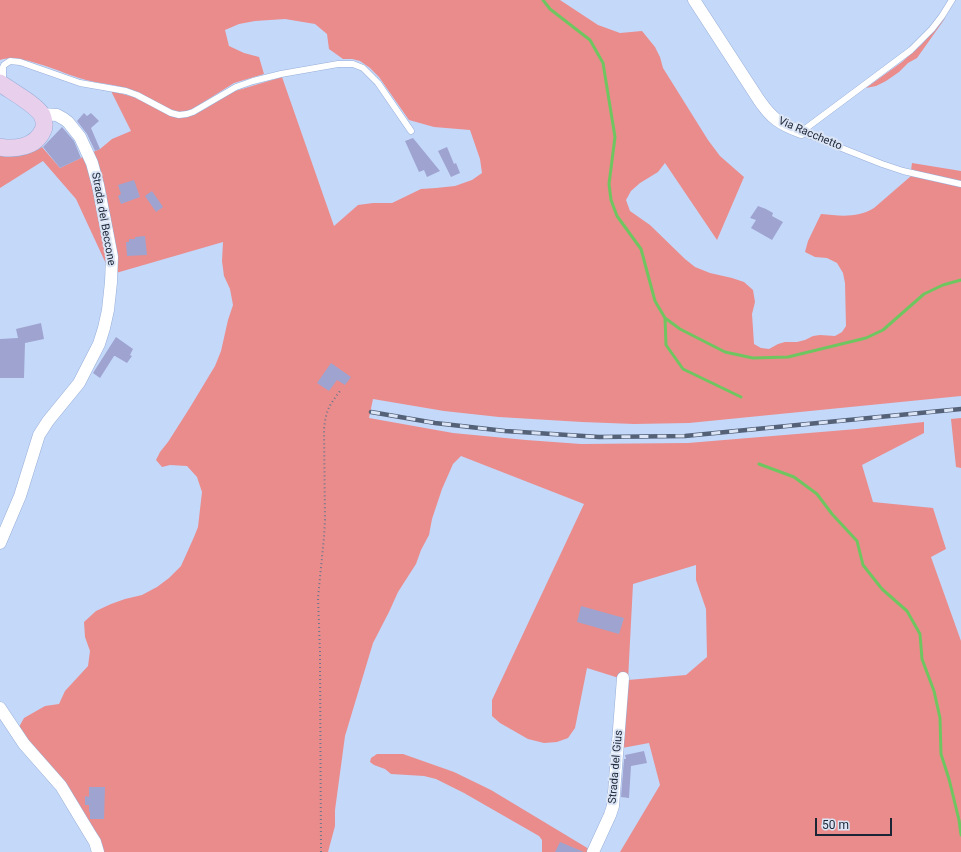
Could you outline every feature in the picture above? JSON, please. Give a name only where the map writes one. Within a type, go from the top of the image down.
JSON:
[{"type":"street","name":"Via Racchetto","points":[[694,0],[768,113],[774,119],[801,132]]},
{"type":"street","points":[[0,147],[16,148],[26,146],[35,141],[44,128],[43,120],[40,114],[26,101],[1,84]]},
{"type":"street","name":"Strada del Beccone","points":[[0,543],[20,496],[39,435],[45,425],[79,383],[99,344],[108,310],[111,282],[112,257],[92,163],[80,137],[68,122],[57,115],[40,114]]},
{"type":"street","name":"Strada del Gius","points":[[593,852],[613,806],[623,678]]},
{"type":"street","points":[[0,708],[24,744],[61,786],[95,842],[98,852]]},
{"type":"lane","points":[[801,132],[911,50],[932,29],[952,0]]},
{"type":"lane","points":[[1,84],[4,65],[10,62],[20,62],[80,83],[126,91],[137,95],[171,113],[181,115],[193,112],[231,89],[246,83],[281,74],[338,64],[353,64],[363,68],[378,83],[411,131]]},
{"type":"lane","name":"Via Racchetto","points":[[801,132],[903,171],[961,184]]},
{"type":"path","points":[[321,852],[320,653],[318,598],[325,520],[324,429],[329,406],[340,391]]},
{"type":"shaded area","points":[[0,0],[560,0],[598,25],[620,33],[642,31],[655,47],[663,68],[708,140],[720,156],[744,177],[717,240],[665,163],[658,172],[640,183],[631,191],[626,200],[630,211],[650,225],[695,267],[710,273],[744,282],[753,290],[755,302],[752,314],[754,344],[761,348],[769,349],[778,344],[785,342],[797,342],[813,336],[835,336],[842,332],[846,326],[845,283],[843,273],[837,263],[827,258],[815,257],[805,252],[808,241],[821,214],[849,216],[868,211],[874,208],[911,176],[961,187],[961,396],[689,423],[634,424],[499,417],[444,411],[373,399],[369,418],[453,433],[581,444],[688,443],[924,422],[924,433],[862,465],[873,502],[933,508],[946,549],[931,557],[961,641],[961,852],[620,852],[660,785],[649,743],[622,748],[619,678],[587,668],[575,728],[568,738],[557,742],[544,743],[528,739],[500,723],[492,716],[492,700],[584,504],[461,456],[453,464],[442,489],[432,519],[429,535],[416,564],[398,592],[373,643],[345,736],[335,810],[335,826],[328,852],[103,852],[19,727],[24,718],[45,706],[59,704],[65,691],[88,666],[90,651],[85,637],[84,622],[96,611],[125,599],[142,595],[157,587],[181,566],[198,527],[202,492],[197,477],[187,466],[170,465],[162,467],[156,460],[215,366],[221,351],[233,305],[230,289],[224,276],[222,261],[223,242],[116,273],[91,153],[100,149],[112,139],[131,131],[111,91],[134,97],[166,113],[194,115],[232,92],[282,77],[334,226],[358,205],[392,203],[421,189],[455,186],[472,180],[482,173],[480,159],[470,130],[434,127],[409,120],[379,77],[360,61],[343,59],[329,49],[327,34],[315,24],[285,19],[255,21],[239,24],[225,30],[229,46],[244,53],[259,57],[264,74],[234,83],[191,110],[179,113],[125,88],[86,80],[43,65],[20,59],[0,60]],"holes":[[[696,565],[696,580],[706,609],[707,657],[686,675],[628,680],[633,584]]]},
{"type":"shaded area","points":[[946,17],[917,58],[908,63],[899,72],[886,81],[876,86],[866,88],[902,62],[921,45]]},
{"type":"shaded area","points":[[42,147],[60,168],[85,156],[91,172],[108,268],[76,199],[43,161],[0,188],[0,153],[27,153]]},
{"type":"shaded area","points":[[912,163],[961,171],[961,181],[911,170]]},
{"type":"shaded area","points":[[961,418],[961,468],[956,467],[951,419]]},
{"type":"shaded area","points":[[377,754],[403,754],[454,772],[491,790],[589,849],[587,852],[542,852],[542,840],[539,836],[464,793],[436,779],[424,776],[391,774],[385,769],[370,762],[371,758]]},
{"type":"building","points":[[84,113],[87,116],[91,113],[99,121],[91,128],[100,149],[95,151],[87,134],[77,121]]},
{"type":"building","points":[[62,127],[74,141],[81,158],[60,168],[43,147]]},
{"type":"building","points":[[413,138],[440,171],[427,177],[424,170],[419,172],[405,141]]},
{"type":"building","points":[[447,147],[454,164],[456,163],[460,173],[451,177],[438,151]]},
{"type":"building","points":[[134,180],[140,197],[121,204],[118,196],[121,194],[118,185]]},
{"type":"building","points":[[152,191],[163,207],[156,212],[145,196]]},
{"type":"building","points":[[758,206],[773,213],[772,216],[783,222],[772,240],[751,228],[756,220],[750,218]]},
{"type":"building","points":[[145,236],[147,255],[127,256],[126,242],[129,242],[129,239],[135,239],[135,237]]},
{"type":"building","points":[[41,323],[44,339],[25,343],[24,378],[0,378],[0,339],[18,338],[16,329]]},
{"type":"building","points":[[116,337],[133,349],[130,355],[132,356],[127,363],[114,356],[100,378],[93,373]]},
{"type":"building","points":[[331,363],[351,377],[345,385],[337,380],[329,391],[317,383]]},
{"type":"building","points":[[581,606],[624,618],[619,634],[577,622]]},
{"type":"building","points":[[644,751],[647,763],[631,766],[629,798],[621,797],[624,759],[626,759],[625,755]]},
{"type":"building","points":[[89,787],[105,787],[104,819],[90,819],[89,805],[85,805],[85,796],[89,797]]},
{"type":"building","points":[[560,842],[584,852],[555,852]]},
{"type":"waterway","points":[[543,0],[550,9],[590,40],[603,63],[615,137],[609,184],[611,200],[617,216],[641,249],[655,301],[665,318],[680,329],[725,352],[753,358],[788,357],[866,338],[883,330],[924,294],[943,285],[961,280]]},
{"type":"waterway","points":[[665,318],[666,345],[683,369],[741,397]]},
{"type":"waterway","points":[[759,464],[794,477],[817,494],[832,514],[857,541],[863,565],[882,589],[907,611],[920,634],[922,659],[934,691],[940,718],[941,754],[949,779],[961,835]]},
{"type":"railway","points":[[371,412],[435,423],[505,431],[599,437],[685,436],[961,409]]}]
